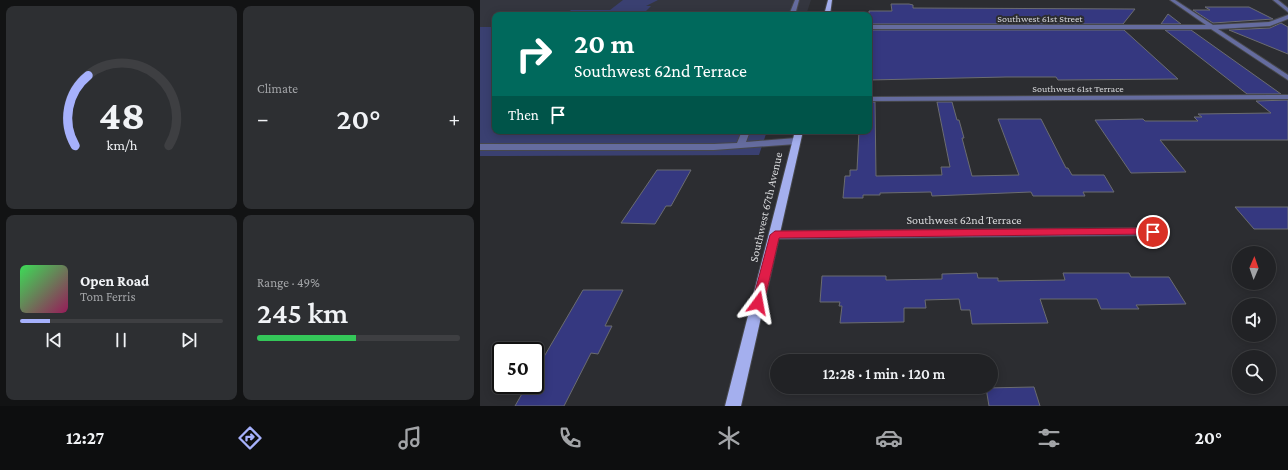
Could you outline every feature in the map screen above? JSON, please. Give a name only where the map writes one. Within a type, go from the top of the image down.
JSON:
[{"type":"main road","points":[[828,12],[830,0]]},
{"type":"main road","name":"Southwest 67th Avenue","points":[[733,406],[798,136]]},
{"type":"street","points":[[793,12],[798,0]]},
{"type":"street","points":[[1172,0],[1288,78]]},
{"type":"street","points":[[1275,0],[1288,10]]},
{"type":"street","name":"Southwest 61st Street","points":[[872,28],[1212,27],[1270,24],[1288,17]]},
{"type":"street","name":"Southwest 61st Terrace","points":[[872,98],[1288,97]]},
{"type":"street","points":[[741,144],[745,134]]},
{"type":"street","points":[[480,147],[707,147],[798,136]]},
{"type":"street","name":"Southwest 62nd Terrace","points":[[775,235],[1153,232]]},
{"type":"shaded area","points":[[480,0],[811,0],[807,12],[492,12],[492,27],[480,27]]},
{"type":"shaded area","points":[[623,0],[658,0],[646,6],[651,6],[645,12],[569,12],[571,10],[610,10]]},
{"type":"shaded area","points":[[480,27],[492,27],[492,134],[766,134],[759,155],[480,156]]},
{"type":"building","points":[[891,4],[909,4],[913,5],[913,8],[1135,9],[1123,24],[872,24],[872,12],[869,11],[892,11]]},
{"type":"building","points":[[1205,7],[1249,7],[1273,19],[1213,23],[1193,10],[1210,10]]},
{"type":"building","points":[[1168,14],[1181,24],[1161,24]]},
{"type":"building","points":[[1281,23],[1288,27],[1288,54],[1229,30],[1270,28]]},
{"type":"building","points":[[872,30],[1124,30],[1178,79],[1058,80],[1056,77],[872,80]]},
{"type":"building","points":[[1165,30],[1191,30],[1281,94],[1247,94]]},
{"type":"building","points":[[1288,100],[1288,140],[1160,140],[1186,172],[1131,173],[1095,120],[1143,119],[1145,121],[1198,121],[1194,117],[1202,117],[1198,114],[1271,113],[1256,101]]},
{"type":"building","points":[[872,102],[875,102],[876,176],[942,175],[941,167],[950,167],[937,102],[952,102],[964,138],[962,138],[972,176],[1019,175],[998,119],[1041,119],[1066,168],[1068,168],[1072,175],[1104,175],[1114,192],[1083,192],[1085,196],[1033,196],[1031,192],[932,196],[931,192],[880,193],[880,195],[863,195],[863,198],[843,198],[845,176],[850,176],[850,170],[857,170],[859,134],[872,134]]},
{"type":"building","points":[[657,170],[691,170],[671,206],[666,206],[655,224],[621,223]]},
{"type":"building","points":[[1235,207],[1288,207],[1288,229],[1254,229]]},
{"type":"building","points":[[977,273],[978,278],[998,278],[998,281],[1065,280],[1063,273],[1129,273],[1131,277],[1169,277],[1186,304],[1136,305],[1139,309],[1101,309],[1097,299],[1040,299],[1048,323],[972,324],[970,310],[961,310],[959,299],[925,300],[926,308],[904,308],[904,322],[840,323],[842,306],[839,306],[840,302],[820,302],[822,276],[886,276],[886,280],[942,279],[942,274]]},
{"type":"building","points":[[583,290],[623,290],[605,326],[612,326],[598,354],[591,353],[564,406],[515,406],[522,394],[544,394],[544,357]]},
{"type":"building","points":[[1034,387],[1040,406],[989,406],[987,394],[998,394],[998,388]]},
{"type":"route","points":[[758,303],[775,235],[1153,232]]}]
